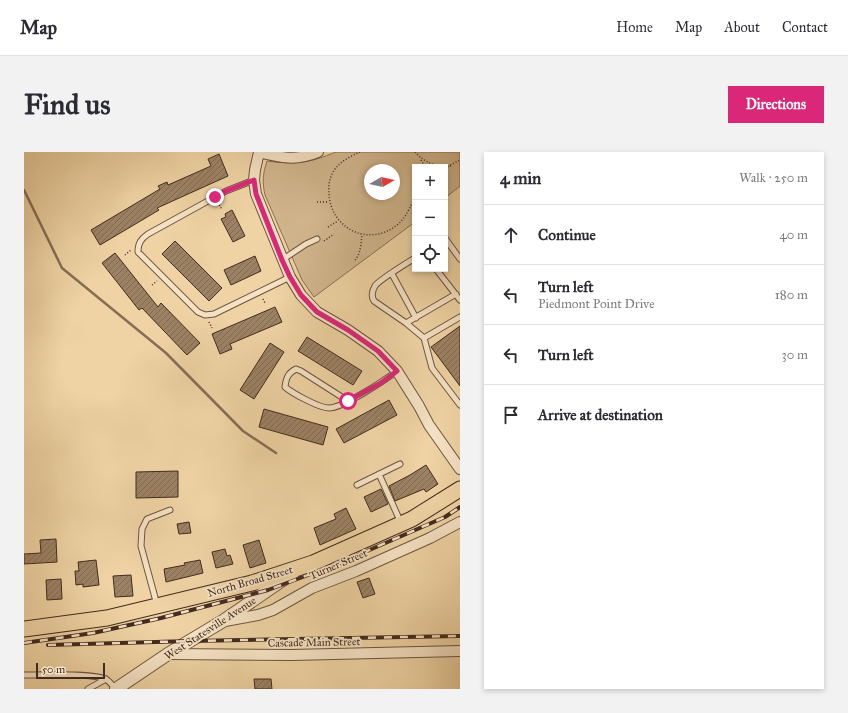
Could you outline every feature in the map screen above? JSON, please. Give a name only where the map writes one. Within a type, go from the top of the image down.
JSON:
[{"type":"main road","name":"North Broad Street","points":[[24,629],[107,618],[252,583],[303,566],[402,524],[460,489]]},
{"type":"street","points":[[318,152],[307,157],[294,158],[277,157],[259,152],[256,161],[254,180],[256,194],[282,260],[301,295],[317,312],[348,330],[378,351],[397,371],[429,425],[460,469]]},
{"type":"street","name":"Turner Street","points":[[223,621],[258,615],[273,610],[312,588],[430,538],[460,522]]},
{"type":"street","name":"West Statesville Avenue","points":[[116,689],[168,654],[223,621],[303,566]]},
{"type":"street","name":"Cascade Main Street","points":[[168,654],[292,655],[460,651]]},
{"type":"lane","points":[[254,180],[226,191],[148,234],[141,240],[138,247],[138,252],[198,312],[205,315],[214,314],[290,277]]},
{"type":"lane","points":[[282,260],[306,244],[317,239]]},
{"type":"lane","points":[[448,242],[460,259]]},
{"type":"lane","points":[[412,260],[376,285],[372,292],[372,297],[374,301],[406,323],[424,338],[432,368],[460,405]]},
{"type":"lane","points":[[438,272],[460,300]]},
{"type":"lane","points":[[392,274],[416,318]]},
{"type":"lane","points":[[406,323],[456,294]]},
{"type":"lane","points":[[424,338],[460,317]]},
{"type":"lane","points":[[348,401],[296,369],[291,371],[286,377],[285,387],[293,394],[327,408],[340,406],[381,383],[397,371]]},
{"type":"lane","points":[[357,485],[400,464]]},
{"type":"lane","points":[[379,474],[402,524]]},
{"type":"lane","points":[[157,606],[142,546],[142,529],[147,520],[170,510]]},
{"type":"lane","points":[[24,675],[94,677],[106,679],[116,689]]},
{"type":"lane","points":[[88,689],[106,679]]},
{"type":"path","points":[[360,152],[342,162],[334,170],[329,184],[329,202],[338,220],[362,235],[377,235],[397,225],[409,210],[414,200]]},
{"type":"path","points":[[415,152],[423,164]]},
{"type":"path","points":[[420,158],[437,166],[451,166]]},
{"type":"path","points":[[448,167],[460,160]]},
{"type":"path","points":[[317,202],[329,202]]},
{"type":"path","points":[[328,227],[338,220]]},
{"type":"path","points":[[320,244],[334,234]]},
{"type":"path","points":[[355,260],[360,251],[362,235]]},
{"type":"shaded area","points":[[336,152],[460,152],[460,186],[448,196],[448,164],[412,164],[412,224],[314,297],[302,280],[265,195],[263,186],[263,178],[267,161],[294,163],[310,161]]},
{"type":"building","points":[[219,154],[228,176],[157,208],[159,210],[100,245],[91,230],[160,189],[158,186],[167,182],[168,185],[211,166],[208,159]]},
{"type":"building","points":[[232,210],[245,236],[233,242],[221,219],[226,217],[225,214]]},
{"type":"building","points":[[175,241],[222,288],[209,301],[162,254]]},
{"type":"building","points":[[115,253],[158,307],[161,303],[200,343],[187,355],[142,308],[139,310],[102,263]]},
{"type":"building","points":[[255,256],[261,271],[231,285],[224,270]]},
{"type":"building","points":[[275,307],[282,322],[230,344],[232,349],[220,354],[212,334]]},
{"type":"building","points":[[460,326],[460,386],[431,347]]},
{"type":"building","points":[[307,337],[362,371],[353,385],[298,351]]},
{"type":"building","points":[[270,343],[284,352],[254,399],[240,390]]},
{"type":"building","points":[[389,400],[397,415],[344,443],[336,429]]},
{"type":"building","points":[[264,409],[328,427],[323,445],[259,427]]},
{"type":"building","points":[[426,465],[438,484],[426,492],[424,489],[395,501],[389,486]]},
{"type":"building","points":[[178,471],[178,497],[136,498],[136,472]]},
{"type":"building","points":[[381,489],[388,504],[371,512],[364,497]]},
{"type":"building","points":[[346,508],[356,529],[320,545],[314,528],[336,519],[334,514]]},
{"type":"building","points":[[189,522],[191,533],[179,534],[177,524]]},
{"type":"building","points":[[56,539],[57,562],[24,564],[24,554],[41,553],[40,540]]},
{"type":"building","points":[[259,540],[266,563],[250,568],[243,545]]},
{"type":"building","points":[[225,549],[227,556],[230,555],[233,564],[216,568],[212,552]]},
{"type":"building","points":[[96,560],[99,585],[83,587],[83,584],[76,585],[75,571],[79,571],[78,562]]},
{"type":"building","points":[[200,560],[203,573],[166,582],[164,569],[185,565],[184,563]]},
{"type":"building","points":[[131,575],[133,596],[115,597],[113,576]]},
{"type":"building","points":[[369,578],[375,594],[363,598],[357,582]]},
{"type":"building","points":[[61,579],[62,599],[47,600],[46,580]]},
{"type":"building","points":[[254,679],[271,679],[272,689],[255,689]]},
{"type":"waterway","points":[[24,190],[62,268],[166,353],[243,431],[276,453]]},
{"type":"railway","points":[[24,643],[93,633],[161,618],[268,590],[335,565],[445,517],[460,507]]},
{"type":"railway","points":[[48,645],[460,636]]},
{"type":"route","points":[[215,197],[254,180],[256,194],[282,260],[301,295],[317,312],[348,330],[378,351],[397,371],[381,383],[348,401]]}]
